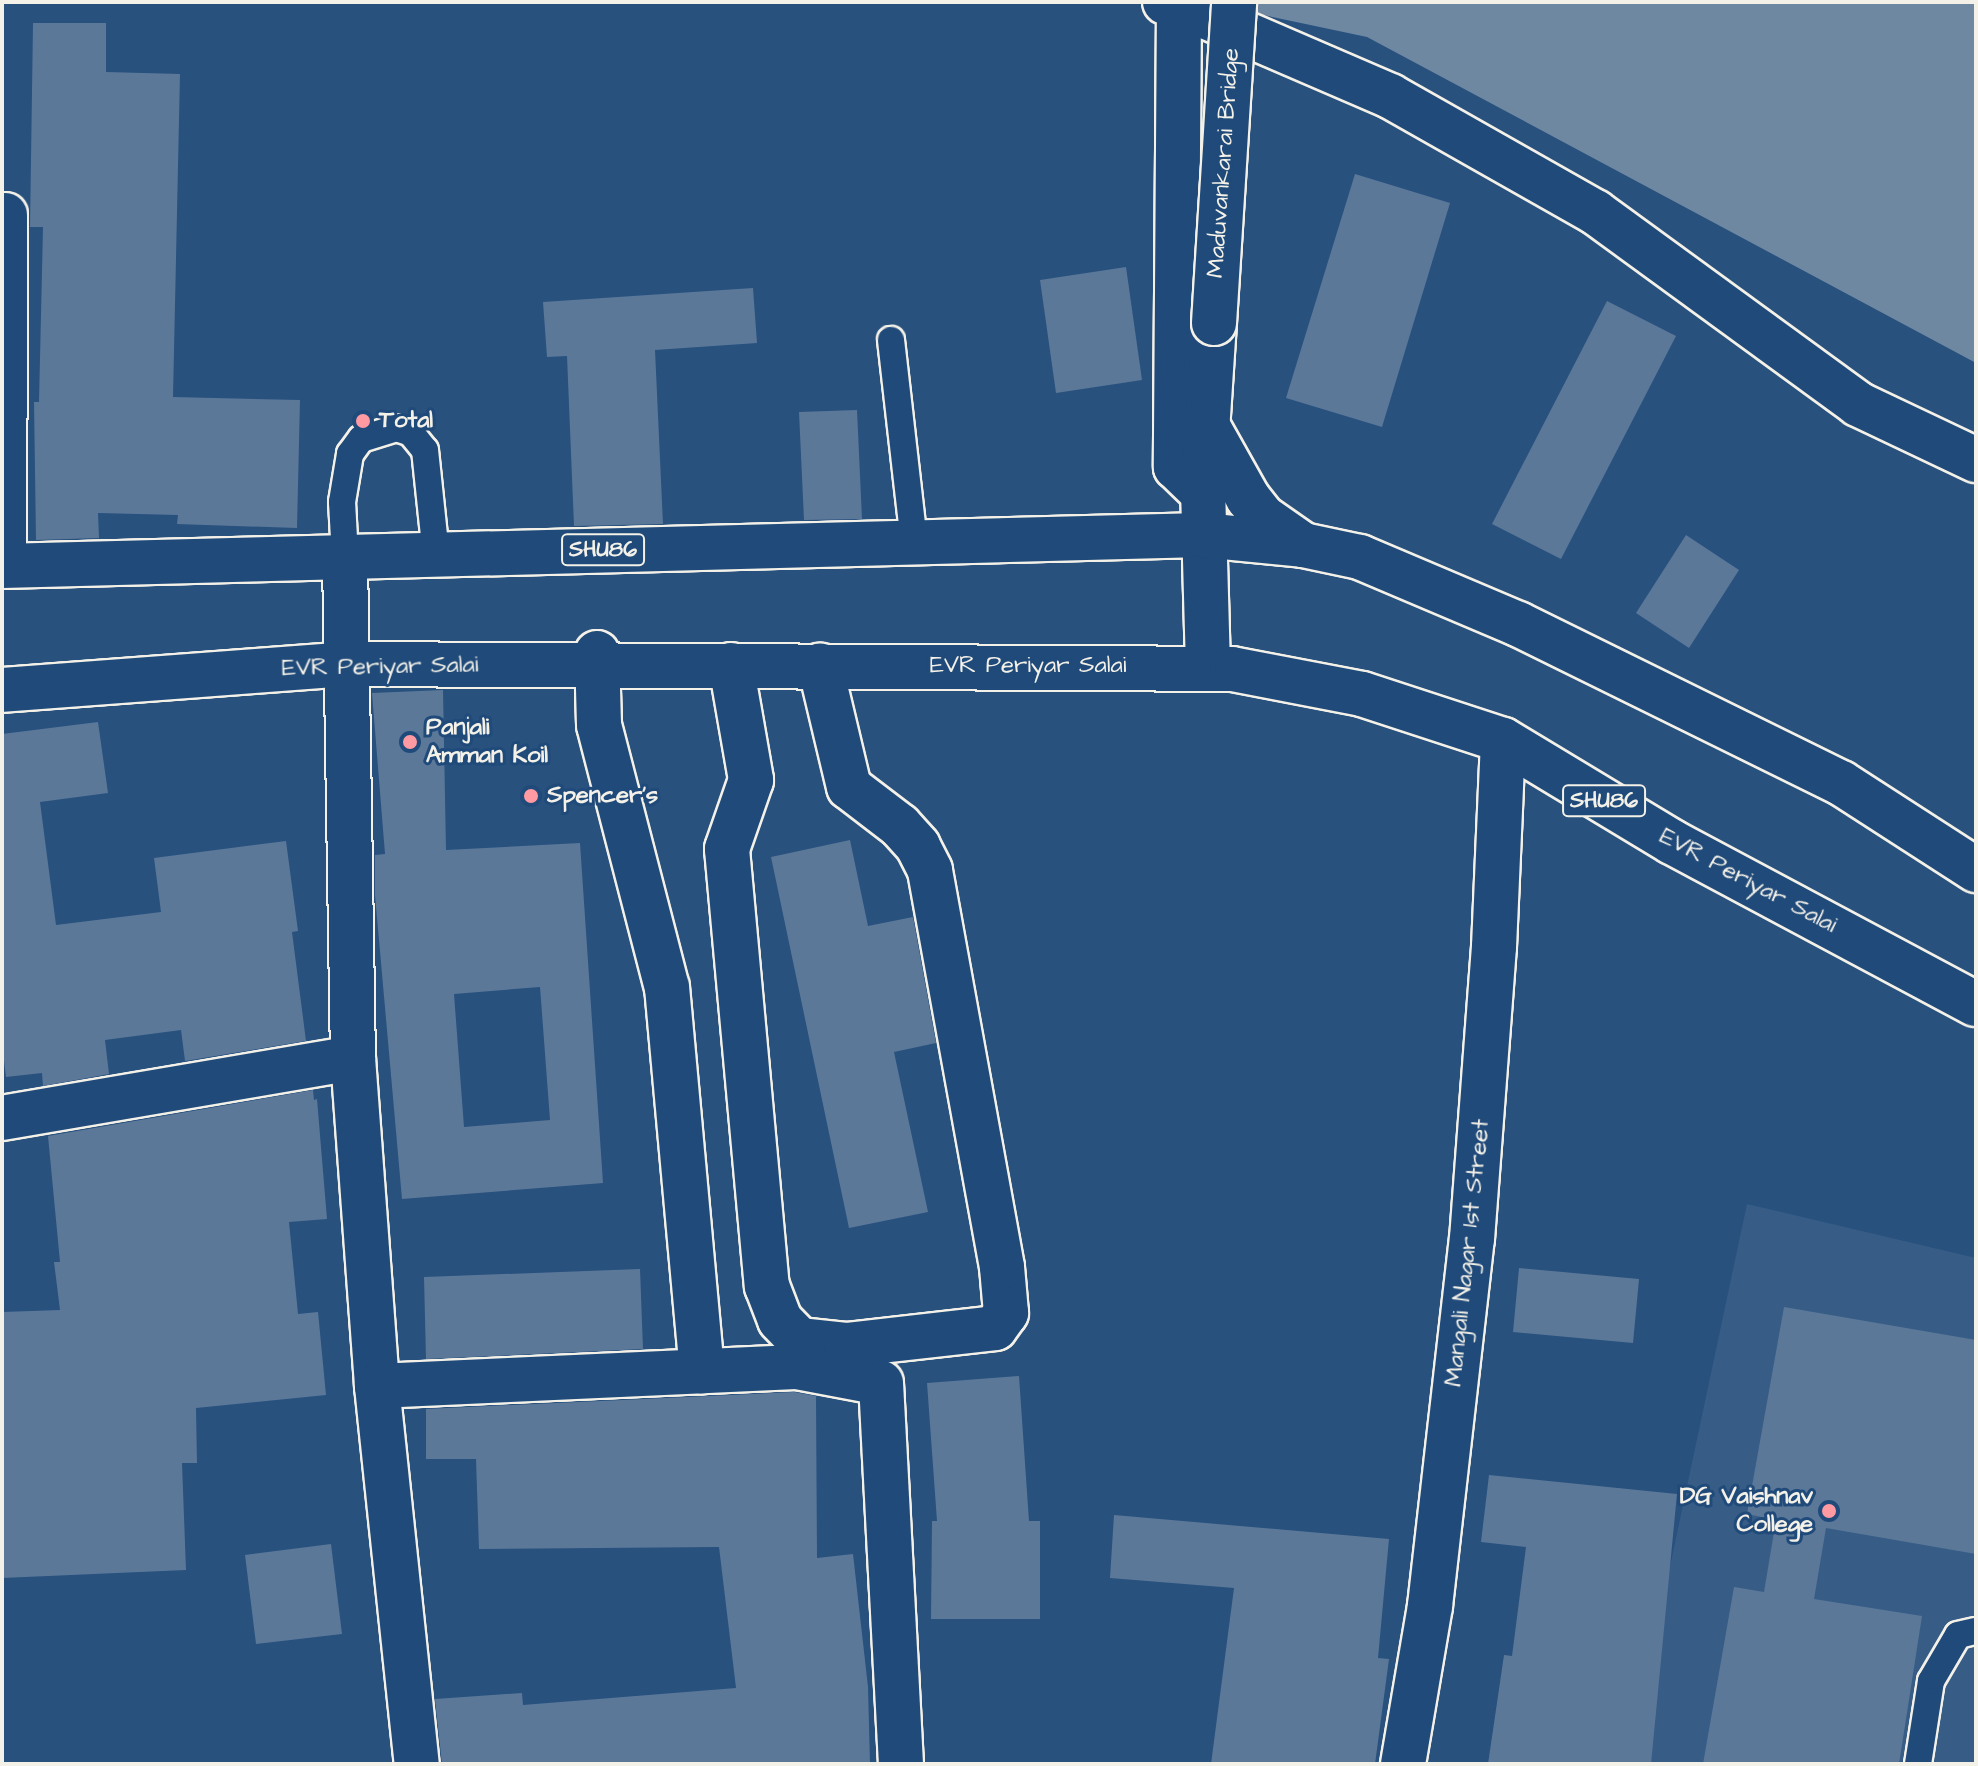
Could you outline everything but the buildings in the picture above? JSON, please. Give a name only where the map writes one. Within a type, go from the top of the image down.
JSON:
[{"type":"street","name":"Maduvankarai Bridge","points":[[1208,667],[1203,514],[1234,2]]},
{"type":"street","points":[[1203,514],[1176,467],[1172,3],[1390,96],[1581,204],[1858,404],[1976,460]]},
{"type":"street","points":[[3,566],[5,215]]},
{"type":"street","points":[[1207,425],[1248,498],[1263,517],[1303,545]]},
{"type":"street","name":"SHU86","points":[[3,566],[914,542],[1203,514],[1303,545],[1360,557],[1532,631],[1841,783],[1976,870]]},
{"type":"street","points":[[345,557],[353,1058],[377,1386],[417,1764]]},
{"type":"street","points":[[597,659],[599,725],[667,987],[702,1371]]},
{"type":"street","name":"EVR Periyar Salai","points":[[2,690],[348,664],[597,659],[731,665],[1208,667],[1362,694],[1503,740],[1672,842],[1976,1004]]},
{"type":"street","points":[[731,665],[751,780],[727,849],[767,1286],[780,1320],[799,1340],[846,1345],[995,1328],[1006,1313],[1002,1267],[930,870],[918,846],[900,826],[849,787],[820,665]]},
{"type":"street","name":"Mangali Nagar 1st Street","points":[[1403,1764],[1430,1606],[1472,1239],[1494,947],[1503,740]]},
{"type":"street","points":[[2,1118],[353,1058]]},
{"type":"street","points":[[377,1386],[796,1367],[881,1383],[901,1764]]},
{"type":"lane","points":[[891,340],[914,542]]},
{"type":"lane","points":[[345,557],[342,502],[350,454],[361,439],[396,428],[411,433],[425,450],[436,554]]},
{"type":"lane","points":[[1918,1764],[1931,1681],[1958,1635],[1976,1631]]},
{"type":"shaded area","points":[[1202,2],[1976,2],[1976,363],[1367,37]]},
{"type":"shaded area","name":"DG Vaishnav College","points":[[1747,1204],[1976,1258],[1976,1764],[1628,1764]]},
{"type":"place","name":"Total","points":[[363,421]]},
{"type":"place","name":"Panjali Amman Koil","points":[[410,742]]},
{"type":"place","name":"Spencer's","points":[[531,796]]},
{"type":"place","name":"DG Vaishnav College","points":[[1829,1511]]}]
